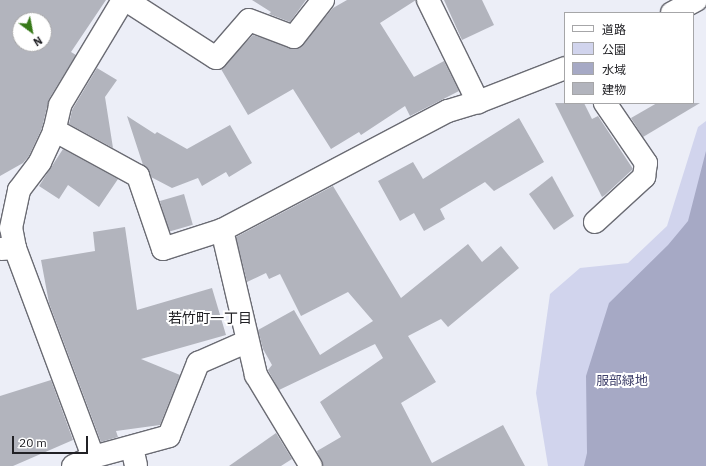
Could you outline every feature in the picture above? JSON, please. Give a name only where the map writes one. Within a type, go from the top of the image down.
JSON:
[{"type":"street","points":[[93,457],[7,249],[19,190],[40,162],[54,130],[60,105],[124,0],[216,58],[248,20],[294,38],[323,0]]},
{"type":"street","points":[[428,0],[478,102]]},
{"type":"street","points":[[674,12],[696,0]]},
{"type":"street","points":[[54,130],[138,176],[163,249],[222,230],[448,111],[478,102],[564,68]]},
{"type":"street","points":[[595,222],[644,177],[646,164],[606,104]]},
{"type":"street","points":[[222,230],[248,338],[246,342],[256,375],[311,466]]},
{"type":"street","points":[[73,466],[93,457],[134,457],[169,436],[198,363],[246,342]]},
{"type":"green space","name":"服部緑地","points":[[706,121],[706,466],[548,466],[536,393],[550,294],[580,268],[628,263],[667,226],[698,127]]},
{"type":"water","name":"服部緑地","points":[[706,151],[706,466],[584,466],[587,453],[586,376],[609,303],[668,245],[688,221]]},
{"type":"building","points":[[0,0],[106,0],[71,52],[76,55],[49,99],[42,128],[29,156],[23,163],[0,176]]},
{"type":"building","points":[[252,0],[306,0],[290,22],[269,14],[271,12]]},
{"type":"building","points":[[347,0],[416,0],[380,23],[414,77],[444,61],[459,91],[410,116],[405,106],[361,135],[359,132],[331,149],[293,89],[248,115],[221,69],[253,35],[298,49],[333,8]]},
{"type":"building","points":[[444,0],[482,0],[494,25],[462,40]]},
{"type":"building","points":[[97,68],[117,80],[105,97],[113,148],[69,124],[72,110]]},
{"type":"building","points":[[555,103],[584,104],[592,119],[598,116],[633,169],[602,197]]},
{"type":"building","points":[[700,103],[643,137],[631,118],[655,104]]},
{"type":"building","points":[[127,116],[155,134],[157,132],[187,149],[230,125],[252,163],[229,177],[226,172],[202,186],[198,178],[172,188],[151,177],[143,165]]},
{"type":"building","points":[[519,118],[544,162],[494,191],[485,182],[440,209],[445,219],[424,231],[414,213],[400,221],[378,181],[413,162],[423,179]]},
{"type":"building","points":[[63,149],[118,179],[99,207],[68,185],[59,199],[39,186]]},
{"type":"building","points":[[552,176],[574,216],[554,230],[529,194]]},
{"type":"building","points":[[333,186],[401,298],[468,244],[482,262],[501,246],[519,268],[448,327],[441,319],[408,336],[436,382],[401,403],[432,463],[503,425],[525,466],[323,466],[317,451],[341,437],[320,402],[383,358],[375,344],[279,390],[268,370],[272,365],[263,349],[258,330],[294,310],[320,355],[373,321],[348,292],[301,316],[280,274],[269,279],[266,273],[247,282],[236,237]]},
{"type":"building","points":[[184,194],[193,225],[169,232],[160,201]]},
{"type":"building","points":[[125,227],[137,310],[212,288],[226,335],[141,359],[180,375],[160,425],[116,431],[118,437],[101,442],[49,303],[41,260],[95,251],[93,232]]},
{"type":"building","points":[[51,380],[73,440],[13,466],[0,466],[0,396]]},
{"type":"building","points":[[276,433],[292,459],[281,466],[229,466]]},
{"type":"district","name":"若竹町一丁目","points":[[210,318]]}]
